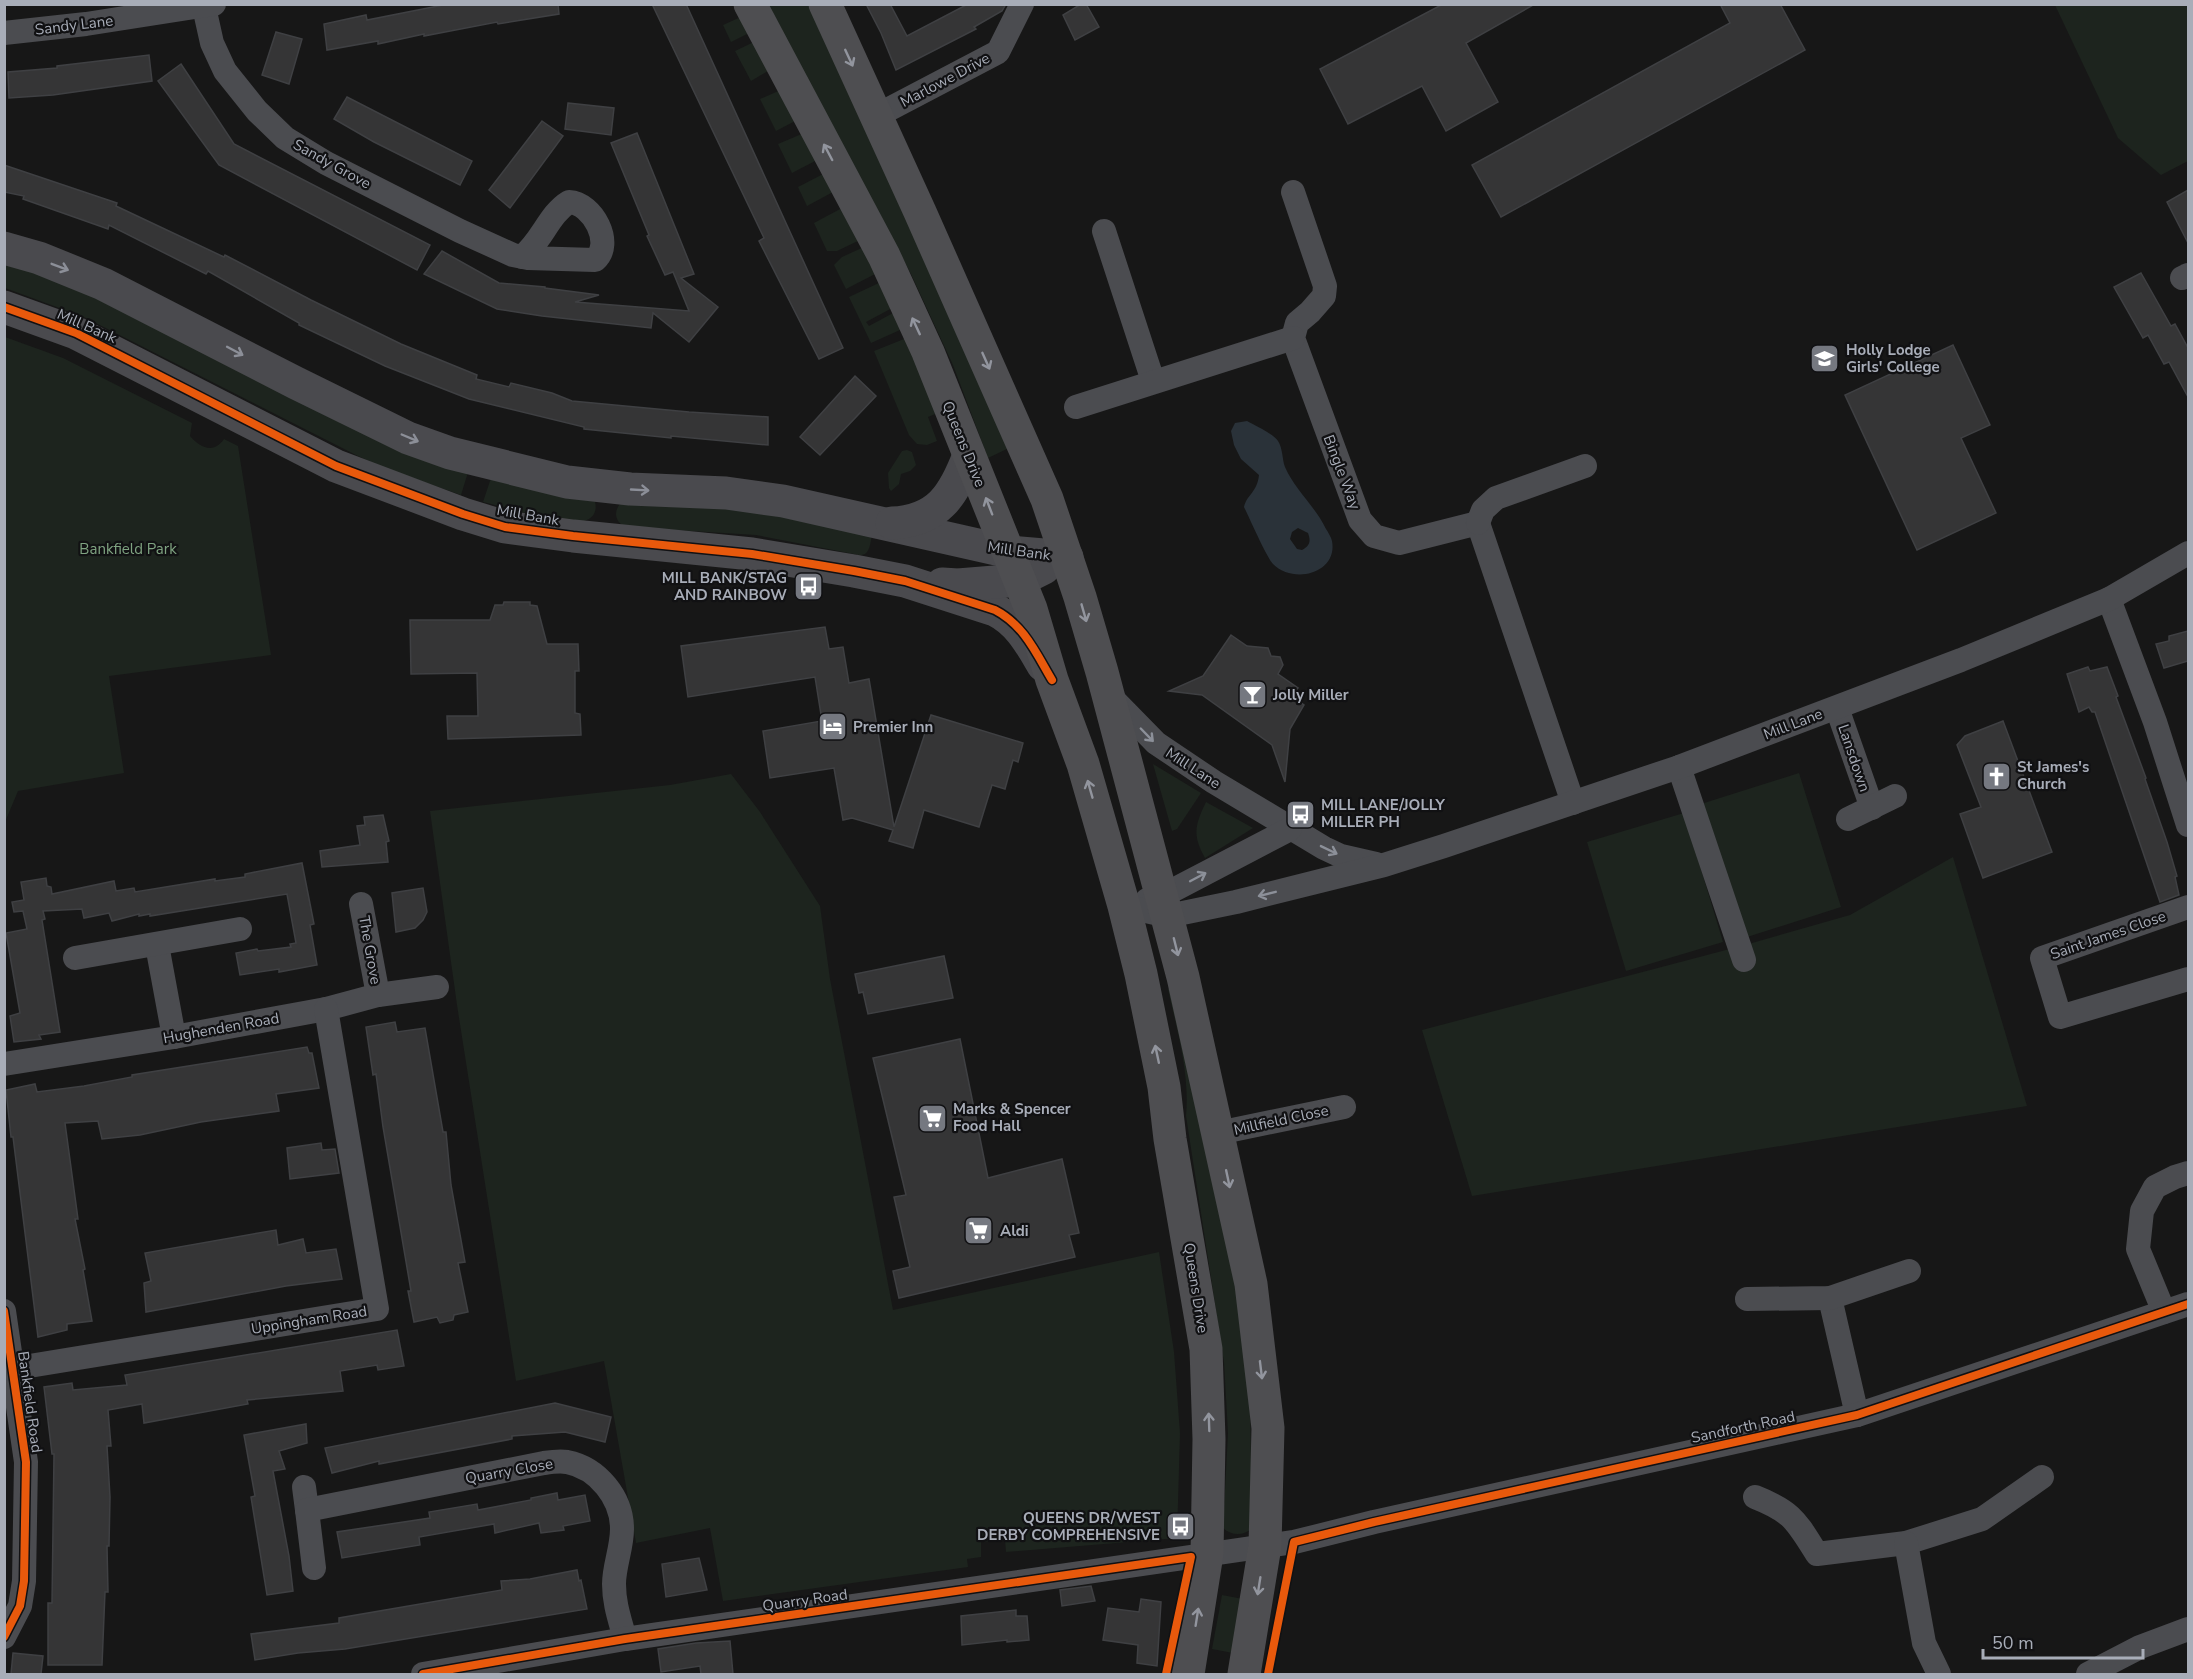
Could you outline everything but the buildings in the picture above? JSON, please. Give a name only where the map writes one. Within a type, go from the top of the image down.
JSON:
[{"type":"highway","name":"Queens Drive","points":[[750,4],[884,256],[928,352],[1031,609],[1052,680],[1083,764],[1125,906],[1164,1087],[1170,1138],[1206,1349],[1209,1439],[1207,1554],[1188,1674]]},
{"type":"highway","points":[[825,4],[1047,499],[1067,557],[1107,692],[1184,976],[1251,1284],[1267,1417],[1265,1546],[1244,1674]]},
{"type":"highway","points":[[1125,906],[1141,883],[1150,850]]},
{"type":"street","name":"Marlowe Drive","points":[[876,116],[998,52],[1022,4]]},
{"type":"street","name":"Sandy Lane","points":[[4,33],[209,6]]},
{"type":"street","name":"Sandy Grove","points":[[209,6],[212,43],[225,71],[257,111],[285,138],[326,164],[460,231],[522,257]]},
{"type":"street","points":[[1076,407],[1293,338],[1297,322],[1310,312],[1324,296],[1325,286],[1322,271],[1293,192]]},
{"type":"street","points":[[1104,231],[1153,381]]},
{"type":"street","name":"Mill Bank","points":[[4,248],[39,258],[104,284],[408,438],[450,453],[503,468],[567,482],[749,496],[783,501],[878,524],[1014,566]]},
{"type":"street","name":"Mill Bank","points":[[4,307],[76,333],[336,466],[463,514],[506,527],[752,554],[904,581],[958,585],[1014,566],[1067,557]]},
{"type":"street","name":"Bingle Way","points":[[1293,338],[1360,520],[1374,536],[1399,543],[1478,523]]},
{"type":"street","name":"Mill Bank","points":[[878,524],[909,522],[931,513],[950,495],[959,481],[969,455]]},
{"type":"street","points":[[1573,803],[1478,523],[1483,510],[1496,498],[1585,466]]},
{"type":"street","points":[[603,539],[609,487]]},
{"type":"street","name":"Mill Lane","points":[[1125,906],[1236,902],[1384,865],[1573,803],[1679,767],[1961,660],[2109,599],[2188,553]]},
{"type":"street","name":"Mill Bank","points":[[904,581],[1008,617],[1029,640],[1052,680]]},
{"type":"street","points":[[2109,599],[2155,722],[2188,825]]},
{"type":"street","name":"Mill Lane","points":[[1107,692],[1156,744],[1290,829],[1341,856],[1384,865]]},
{"type":"street","name":"Lansdown","points":[[1837,708],[1872,808]]},
{"type":"street","points":[[1679,767],[1744,960]]},
{"type":"street","name":"Lansdown","points":[[1848,819],[1895,796]]},
{"type":"street","name":"Mill Lane","points":[[1165,906],[1290,829]]},
{"type":"street","name":"The Grove","points":[[361,904],[378,995]]},
{"type":"street","name":"Saint James Close","points":[[2188,907],[2042,958],[2060,1017],[2188,979]]},
{"type":"street","points":[[75,958],[240,929]]},
{"type":"street","points":[[157,945],[174,1037]]},
{"type":"street","name":"Hughenden Road","points":[[4,1064],[174,1037],[326,1009],[378,995],[437,987]]},
{"type":"street","name":"Uppingham Road","points":[[11,1369],[377,1309],[326,1009]]},
{"type":"street","name":"Millfield Close","points":[[1218,1133],[1344,1107]]},
{"type":"street","points":[[2164,1312],[2138,1249],[2142,1211],[2155,1187],[2188,1173]]},
{"type":"street","points":[[1747,1299],[1830,1298],[1909,1271]]},
{"type":"street","points":[[1830,1298],[1857,1415]]},
{"type":"street","name":"Sandforth Road","points":[[1207,1554],[1294,1542],[1374,1522],[1857,1415],[2188,1304]]},
{"type":"street","name":"Bankfield Road","points":[[4,1311],[26,1462],[24,1581],[20,1606],[4,1637]]},
{"type":"street","name":"Quarry Close","points":[[314,1568],[305,1499],[544,1463],[566,1462],[583,1467],[599,1478],[611,1492],[620,1511],[622,1530],[614,1586],[615,1605],[625,1639]]},
{"type":"street","points":[[1755,1497],[1775,1505],[1794,1519],[1817,1554],[1906,1543],[1982,1519],[2042,1478]]},
{"type":"street","points":[[1906,1543],[1924,1643],[1939,1674]]},
{"type":"street","name":"Quarry Road","points":[[423,1674],[625,1639],[1207,1554]]},
{"type":"street","points":[[2088,1674],[2140,1647],[2188,1629]]},
{"type":"green space","points":[[768,5],[809,5],[1011,447],[988,458],[953,365],[911,274]]},
{"type":"green space","points":[[2055,5],[2188,5],[2188,161],[2161,175],[2118,138]]},
{"type":"green space","points":[[743,16],[753,31],[731,42],[723,25]]},
{"type":"green space","points":[[758,40],[773,68],[751,81],[735,51]]},
{"type":"green space","points":[[783,89],[797,120],[776,131],[760,99]]},
{"type":"green space","points":[[804,133],[817,160],[792,173],[778,144]]},
{"type":"green space","points":[[827,172],[833,192],[807,206],[798,187]]},
{"type":"green space","points":[[842,208],[862,239],[837,251],[827,251],[814,223]]},
{"type":"green space","points":[[866,246],[879,272],[846,289],[834,265],[842,257]]},
{"type":"green space","points":[[4,258],[35,268],[469,469],[461,495],[384,468],[84,317],[5,288]]},
{"type":"green space","points":[[881,282],[894,307],[866,322],[869,326],[895,312],[900,330],[871,343],[849,297]]},
{"type":"green space","name":"Bankfield Park","points":[[5,337],[63,358],[192,423],[190,436],[198,444],[211,448],[216,447],[224,439],[238,446],[271,655],[109,676],[124,773],[18,791],[5,822]]},
{"type":"green space","points":[[909,337],[940,412],[928,417],[937,441],[927,445],[917,444],[909,435],[874,351]]},
{"type":"green space","points":[[902,451],[912,452],[916,465],[910,471],[901,474],[899,484],[891,491],[888,473]]},
{"type":"green space","points":[[492,475],[594,499],[595,513],[591,518],[575,522],[483,502]]},
{"type":"green space","points":[[622,502],[715,504],[872,535],[867,551],[859,555],[756,535],[626,527],[619,522],[616,516],[617,509]]},
{"type":"green space","points":[[1153,764],[1201,793],[1177,829],[1172,831]]},
{"type":"green space","points":[[1799,773],[1841,907],[1744,938],[1701,804]]},
{"type":"green space","points":[[731,774],[760,812],[820,906],[830,979],[893,1310],[1159,1252],[1174,1352],[1180,1433],[1177,1538],[1006,1552],[1005,1540],[981,1542],[981,1557],[967,1559],[968,1567],[723,1601],[710,1528],[636,1543],[604,1361],[516,1381],[457,1005],[430,811],[670,785]]},
{"type":"green space","points":[[1206,802],[1253,828],[1205,858],[1198,843],[1196,830]]},
{"type":"green space","points":[[1684,813],[1723,942],[1626,971],[1587,842]]},
{"type":"green space","points":[[1953,857],[2027,1106],[1472,1196],[1422,1030],[1850,915]]},
{"type":"green space","points":[[1174,988],[1239,1299],[1250,1397],[1252,1528],[1242,1534],[1234,1534],[1223,1528],[1228,1433],[1224,1362],[1186,1116],[1184,1068],[1168,989]]},
{"type":"green space","points":[[1222,1595],[1243,1599],[1233,1653],[1212,1649]]},
{"type":"shaded area","points":[[1247,421],[1268,432],[1278,441],[1289,475],[1332,539],[1332,552],[1322,568],[1313,572],[1292,574],[1282,570],[1270,560],[1244,507],[1256,486],[1259,475],[1241,459],[1234,445],[1231,431],[1235,423]],"holes":[[[1298,528],[1308,533],[1310,541],[1308,545],[1302,550],[1297,549],[1290,539],[1292,532]]]},
{"type":"cycle path","points":[[4,307],[76,333],[336,466],[463,514],[505,527],[752,554],[854,571],[905,581],[995,610],[1014,623],[1022,632],[1052,680]]},
{"type":"cycle path","points":[[1268,1674],[1294,1542],[1374,1522],[1857,1415],[2188,1304]]},
{"type":"cycle path","points":[[4,1311],[26,1462],[24,1581],[20,1606],[4,1637]]},
{"type":"cycle path","points":[[423,1674],[625,1639],[1191,1557],[1166,1674]]},
{"type":"place","name":"Holly Lodge Girls' College","points":[[1825,359]]},
{"type":"place","name":"MILL BANK/STAG AND RAINBOW","points":[[808,587]]},
{"type":"place","name":"Jolly Miller","points":[[1252,695]]},
{"type":"place","name":"Premier Inn","points":[[832,727]]},
{"type":"place","name":"St James's Church","points":[[1996,776]]},
{"type":"place","name":"MILL LANE/JOLLY MILLER PH","points":[[1300,814]]},
{"type":"place","name":"Marks & Spencer Food Hall","points":[[932,1118]]},
{"type":"place","name":"Aldi","points":[[979,1231]]},
{"type":"place","name":"QUEENS DR/WEST DERBY COMPREHENSIVE","points":[[1181,1527]]}]
